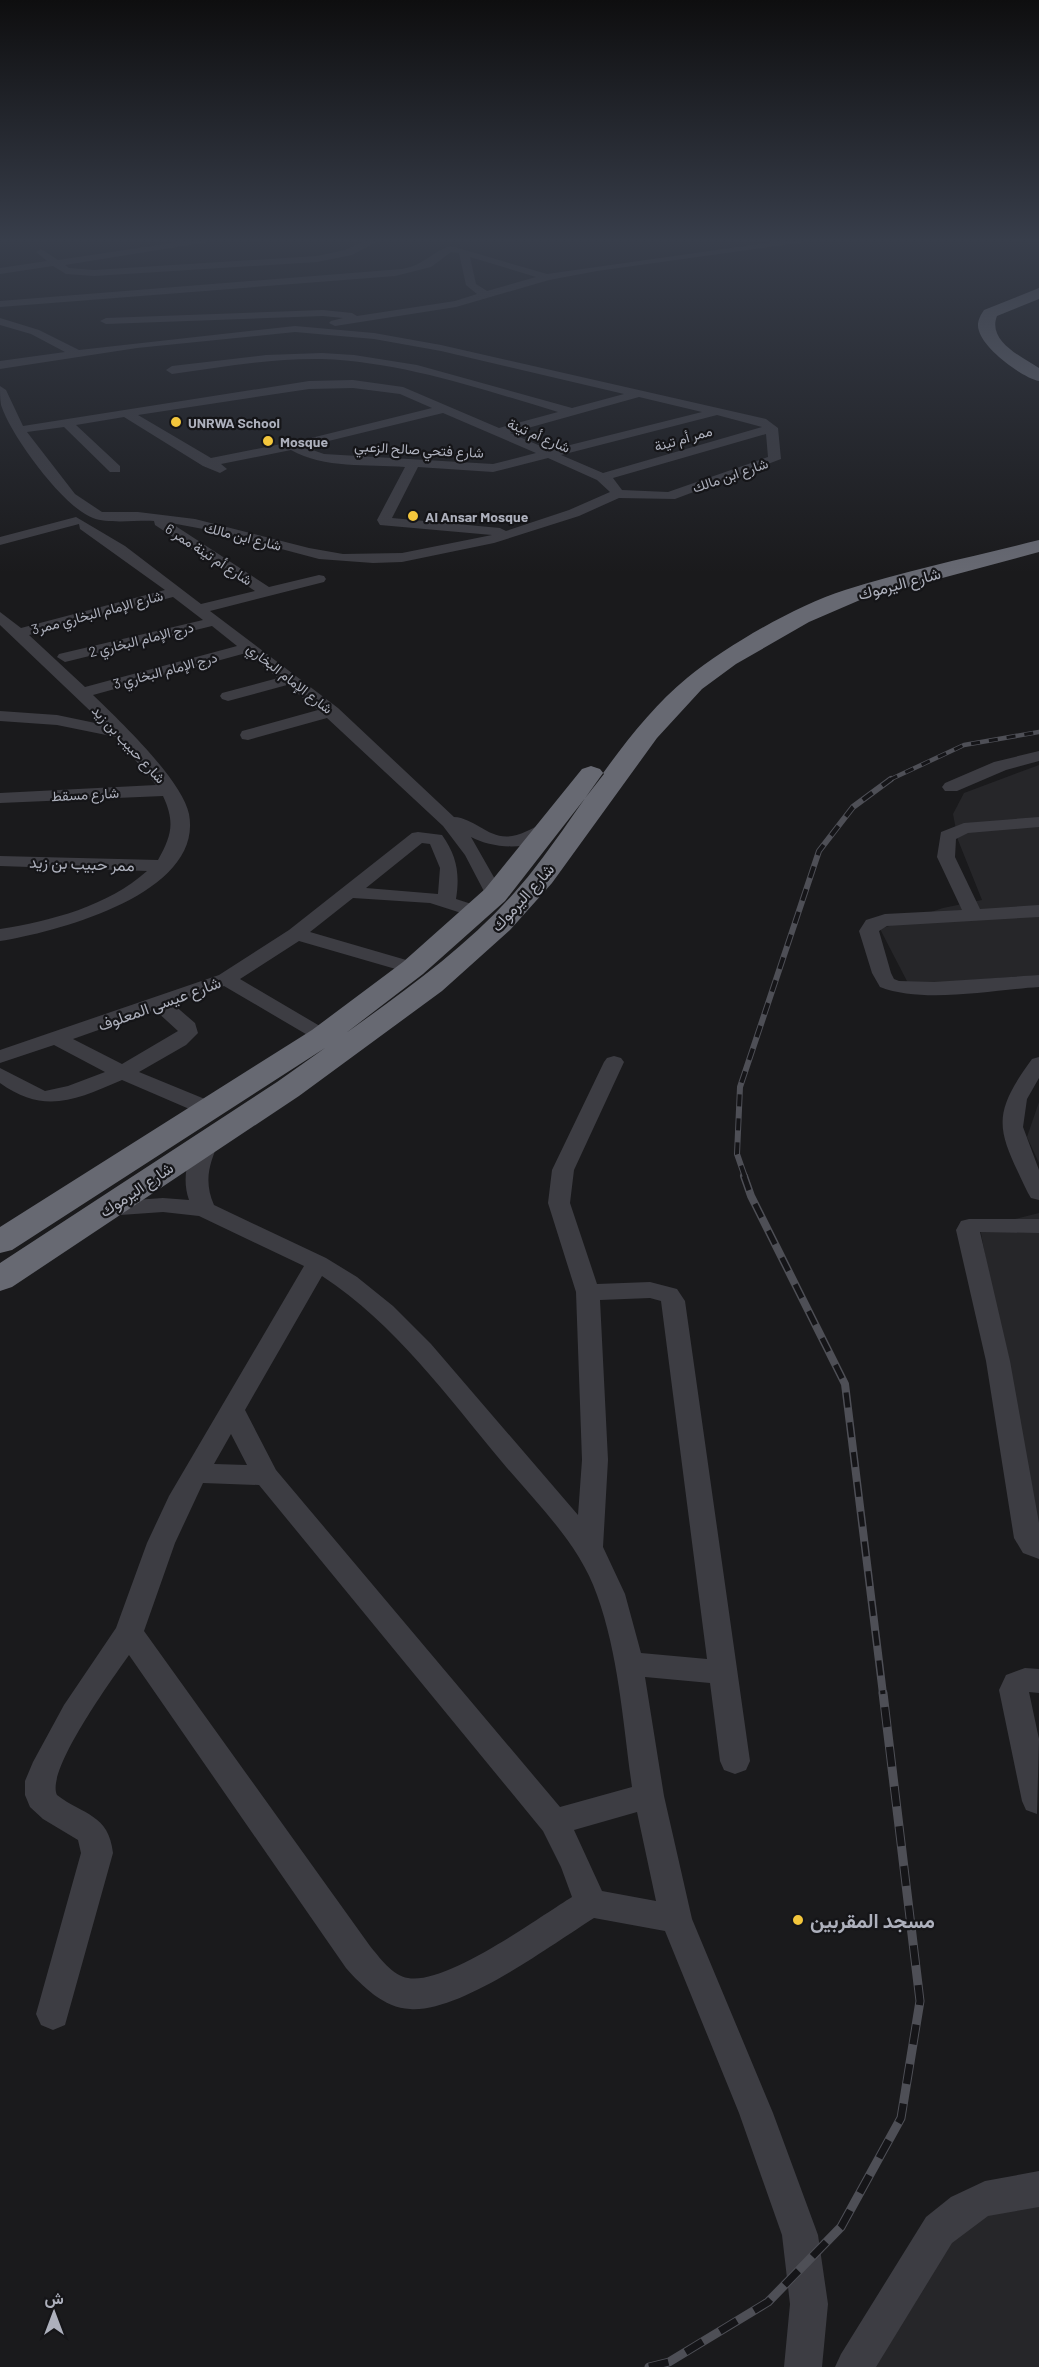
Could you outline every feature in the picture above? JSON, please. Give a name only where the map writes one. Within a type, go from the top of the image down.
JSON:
[{"type":"highway","points":[[1005,351],[1039,376]]},
{"type":"highway","points":[[1024,351],[1039,362]]},
{"type":"highway","name":"شارع اليرموك","points":[[0,1242],[323,1036],[413,968],[486,903],[649,700],[663,686],[704,655],[767,616],[813,595],[859,580],[1039,536]]},
{"type":"highway","name":"شارع اليرموك","points":[[0,1279],[288,1089],[432,985],[500,924],[542,877],[648,733],[694,684],[729,659],[801,617],[852,596],[1039,546]]},
{"type":"highway","points":[[0,1224],[53,1207]]},
{"type":"street","points":[[0,365],[88,351]]},
{"type":"street","points":[[146,351],[212,399]]},
{"type":"street","points":[[452,351],[720,411],[762,422],[772,428]]},
{"type":"street","points":[[163,364],[284,357],[350,358],[414,368],[571,412]]},
{"type":"street","name":"شارع أم تينة","points":[[19,430],[309,385],[353,384],[403,392],[444,409],[495,433],[602,477],[611,483],[618,494]]},
{"type":"street","points":[[495,433],[641,393]]},
{"type":"street","name":"شارع الإمام البخاري","points":[[1,394],[19,430],[70,497],[101,519],[120,549]]},
{"type":"street","points":[[208,463],[293,446],[444,409]]},
{"type":"street","name":"شارع فتحي صالح الزعبي","points":[[293,446],[309,455],[324,458],[493,468],[720,411]]},
{"type":"street","points":[[126,413],[224,471]]},
{"type":"street","points":[[67,423],[114,469]]},
{"type":"street","name":"ممر أم تينة","points":[[602,477],[772,428]]},
{"type":"street","name":"شارع ابن مالك","points":[[0,541],[42,530],[101,519],[160,519],[231,531],[330,557],[359,559],[457,550],[576,512],[618,494],[670,496],[771,462],[776,455],[772,428]]},
{"type":"street","points":[[413,464],[385,522],[515,533]]},
{"type":"street","name":"شارع الإمام البخاري","points":[[70,497],[70,507],[80,522],[120,549],[332,711],[449,819],[484,868],[486,903]]},
{"type":"street","name":"شارع أم تينة ممر 6","points":[[160,519],[267,591]]},
{"type":"street","points":[[199,609],[319,579]]},
{"type":"street","name":"شارع الإمام البخاري ممر3","points":[[18,633],[175,592]]},
{"type":"street","name":"شارع حبيب بن زيد","points":[[0,617],[18,633],[71,695],[121,733],[171,790],[180,813],[182,829],[179,842],[164,866],[118,899],[96,910],[27,932],[0,935]]},
{"type":"street","name":"درج الإمام البخاري 2","points":[[65,657],[216,621]]},
{"type":"street","name":"درج الإمام البخاري 3","points":[[38,717],[71,695],[250,647]]},
{"type":"street","points":[[228,696],[292,679]]},
{"type":"street","points":[[248,735],[332,711]]},
{"type":"street","points":[[0,716],[38,717],[121,733]]},
{"type":"street","points":[[951,787],[1000,766],[1039,756]]},
{"type":"street","name":"شارع مسقط","points":[[0,798],[171,790]]},
{"type":"street","name":"شارع الإمام البخاري","points":[[449,819],[482,837],[511,843],[522,841],[548,827]]},
{"type":"street","points":[[974,915],[946,857],[947,836],[964,828],[1039,822]]},
{"type":"street","name":"شارع عيسى المعلوف","points":[[0,1057],[160,1004],[226,979],[296,934],[414,839],[427,836],[438,842],[449,862],[450,878],[446,901]]},
{"type":"street","name":"ممر حبيب بن زيد","points":[[0,861],[164,866]]},
{"type":"street","points":[[349,892],[486,903]]},
{"type":"street","points":[[1039,911],[885,920],[873,924],[869,930],[888,985],[914,989],[1039,981]]},
{"type":"street","points":[[296,934],[413,968]]},
{"type":"street","points":[[226,979],[323,1036]]},
{"type":"street","points":[[0,1074],[31,1093],[47,1098],[71,1094],[122,1072],[188,1033],[188,1027],[160,1004]]},
{"type":"street","points":[[57,1039],[122,1072],[209,1109]]},
{"type":"street","points":[[589,1547],[595,1460],[588,1292],[559,1203],[563,1170],[614,1062]]},
{"type":"street","points":[[1039,1063],[1022,1084],[1013,1102],[1011,1117],[1011,1126],[1033,1168],[1039,1193]]},
{"type":"street","points":[[204,1209],[195,1189],[194,1179],[209,1139]]},
{"type":"street","points":[[106,1209],[163,1205],[204,1209],[318,1263],[349,1283],[384,1312],[422,1350],[589,1547],[611,1594],[630,1664],[649,1796],[676,1919],[756,2113],[800,2235],[809,2304],[803,2367]]},
{"type":"street","points":[[1039,1226],[977,1224],[969,1226],[968,1230],[998,1361],[1028,1538],[1033,1546],[1039,1549]]},
{"type":"street","points":[[53,2014],[97,1853],[97,1841],[86,1826],[57,1812],[42,1800],[39,1789],[58,1742],[82,1700],[129,1632],[171,1518],[318,1263]]},
{"type":"street","points":[[588,1292],[650,1290],[669,1295],[673,1301],[735,1761]]},
{"type":"street","points":[[233,1412],[267,1476],[554,1822],[576,1864],[590,1903]]},
{"type":"street","points":[[197,1473],[267,1476]]},
{"type":"street","points":[[129,1632],[358,1957],[370,1971],[392,1987],[414,1994],[442,1989],[471,1975],[590,1903],[676,1919]]},
{"type":"street","points":[[630,1664],[722,1672]]},
{"type":"street","points":[[1037,1801],[1014,1690],[1016,1683],[1026,1680],[1039,1681]]},
{"type":"street","points":[[554,1822],[649,1796]]},
{"type":"street","points":[[860,2363],[939,2230],[959,2212],[988,2195],[1039,2189]]},
{"type":"shaded area","points":[[1039,765],[1039,975],[909,985],[880,929],[943,908],[982,900],[958,840],[953,814],[964,793]]},
{"type":"shaded area","points":[[1039,1102],[1039,1163],[1027,1137]]},
{"type":"shaded area","points":[[1039,1213],[1039,1543],[980,1228]]},
{"type":"shaded area","points":[[1039,2204],[1039,2367],[836,2367],[973,2212]]},
{"type":"railway","points":[[891,779],[964,745],[1039,732]]},
{"type":"railway","points":[[745,1177],[737,1154],[740,1087],[819,851],[853,807],[891,779]]},
{"type":"railway","points":[[744,1176],[751,1196],[845,1384],[883,1694]]},
{"type":"railway","points":[[649,2367],[669,2362],[768,2302],[841,2227],[901,2118],[920,2001],[883,1693]]},
{"type":"place","name":"UNRWA School","points":[[176,422]]},
{"type":"place","name":"Mosque","points":[[268,441]]},
{"type":"place","name":"Al Ansar Mosque","points":[[413,516]]},
{"type":"place","name":"مسجد المقربين","points":[[798,1920]]}]
